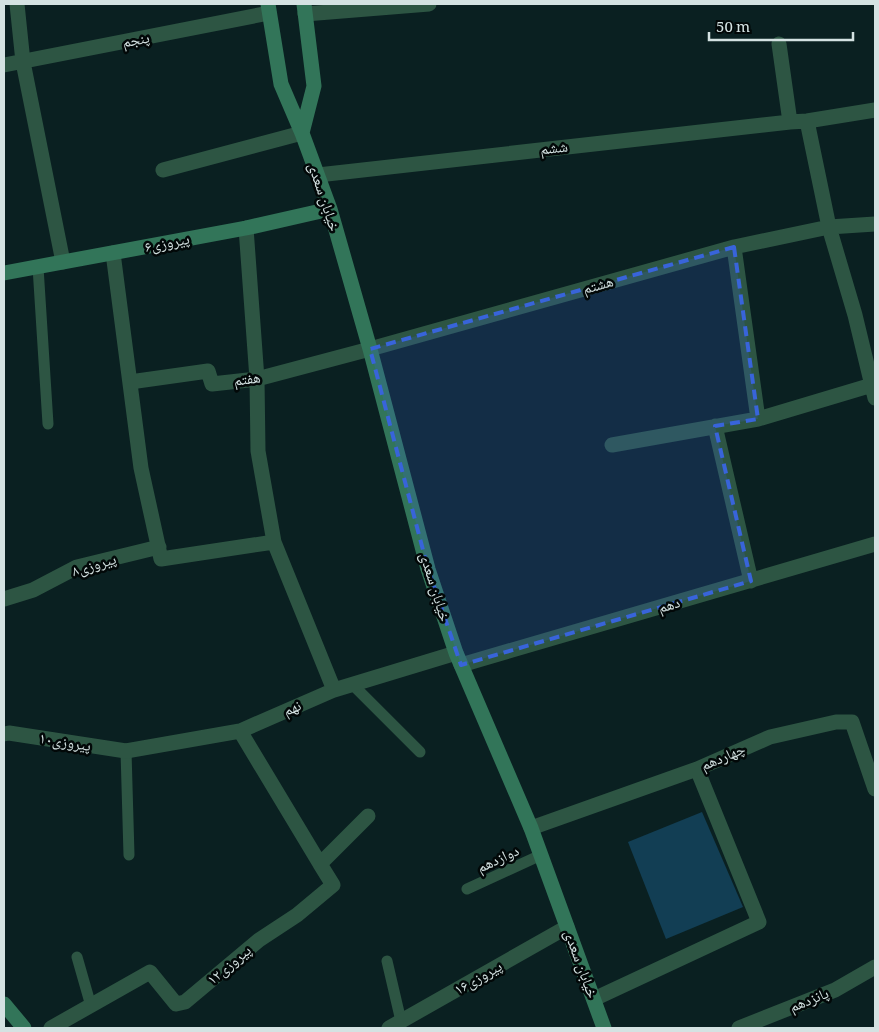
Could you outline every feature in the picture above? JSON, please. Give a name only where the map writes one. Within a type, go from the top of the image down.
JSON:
[{"type":"street","points":[[17,4],[23,62],[63,262]]},
{"type":"street","points":[[163,170],[302,133],[314,86],[304,9],[430,4]]},
{"type":"street","name":"پنجم","points":[[4,65],[268,8]]},
{"type":"street","name":"خیابان سعدی","points":[[268,8],[281,84],[302,133],[330,209],[370,349],[428,569],[459,659],[531,828],[604,1028]]},
{"type":"street","points":[[779,44],[790,122]]},
{"type":"street","name":"ششم","points":[[318,175],[807,121],[875,110]]},
{"type":"street","points":[[612,445],[758,418],[874,392],[856,315],[829,227],[807,121]]},
{"type":"street","name":"پیروزی۶","points":[[4,273],[246,228],[330,209]]},
{"type":"street","name":"هشتم","points":[[370,349],[734,247],[829,227],[875,224]]},
{"type":"street","points":[[246,228],[256,379],[258,451],[274,542],[334,690]]},
{"type":"street","points":[[734,247],[758,418]]},
{"type":"street","points":[[113,253],[141,468],[161,559],[274,542]]},
{"type":"street","name":"هفتم","points":[[130,382],[208,371],[212,384],[256,379],[370,349]]},
{"type":"street","points":[[715,426],[751,581]]},
{"type":"street","name":"دهم","points":[[459,659],[751,581],[875,544]]},
{"type":"street","name":"پیروزی۸","points":[[4,599],[33,590],[77,567],[158,547]]},
{"type":"street","name":"نهم","points":[[126,751],[240,731],[334,690],[459,659]]},
{"type":"street","name":"چهاردهم","points":[[531,828],[697,768],[770,738],[836,722],[852,722],[875,789]]},
{"type":"street","points":[[240,731],[320,864],[368,816]]},
{"type":"street","name":"پیروزی۱۰","points":[[4,734],[9,733],[126,751]]},
{"type":"street","points":[[594,999],[759,922],[697,768]]},
{"type":"street","name":"پیروزی۱۲","points":[[51,1028],[150,972],[176,1004],[185,1002],[259,940],[297,914],[333,885],[320,864]]},
{"type":"street","name":"پیروزی۱۶","points":[[395,1025],[567,928]]},
{"type":"street","name":"پانزدهم","points":[[740,1028],[835,990],[875,967]]},
{"type":"street","points":[[4,1004],[24,1028]]},
{"type":"lane","points":[[38,267],[48,424]]},
{"type":"lane","points":[[353,685],[420,752]]},
{"type":"lane","points":[[126,751],[129,855]]},
{"type":"lane","name":"دوازدهم","points":[[467,890],[541,855]]},
{"type":"lane","points":[[77,957],[92,1006]]},
{"type":"lane","points":[[387,961],[395,1025]]},
{"type":"highlighted area","points":[[734,247],[758,419],[715,426],[751,581],[461,665],[428,569],[370,349]]},
{"type":"building","points":[[702,812],[743,907],[666,939],[628,842]]}]
